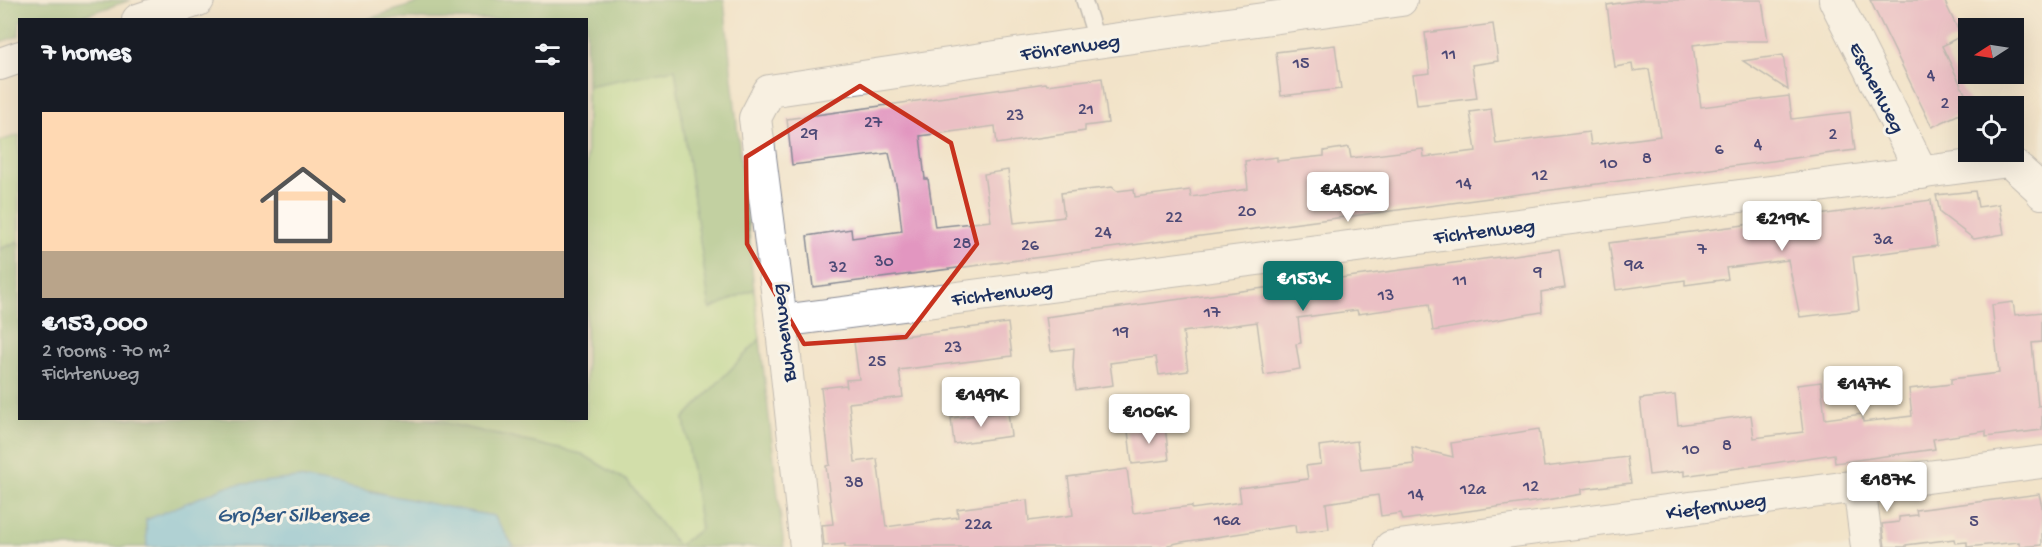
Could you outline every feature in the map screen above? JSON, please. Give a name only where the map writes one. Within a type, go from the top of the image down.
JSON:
[{"type":"street","points":[[144,18],[198,0]]},
{"type":"street","name":"Föhrenweg","points":[[755,118],[769,91],[1401,0]]},
{"type":"street","name":"Eschenweg","points":[[1835,0],[1922,173]]},
{"type":"street","points":[[0,64],[18,58]]},
{"type":"street","name":"Buchenweg","points":[[755,118],[781,321],[806,547]]},
{"type":"street","name":"Fichtenweg","points":[[781,321],[2009,161],[2042,193]]},
{"type":"street","name":"Kiefernweg","points":[[1390,547],[1533,538],[1859,486],[2042,462]]},
{"type":"street","points":[[1859,486],[1867,547]]},
{"type":"lane","points":[[1084,0],[1097,42]]},
{"type":"highlighted area","points":[[860,86],[951,143],[977,244],[906,337],[804,344],[747,244],[746,157]]},
{"type":"green space","points":[[0,0],[131,0],[76,18],[18,18],[18,36],[0,42]]},
{"type":"green space","points":[[427,0],[724,0],[754,289],[710,309],[675,69],[588,86],[588,18],[371,18]]},
{"type":"green space","points":[[675,68],[710,309],[754,289],[760,339],[684,418],[701,529],[678,546],[627,481],[582,454],[432,420],[588,420],[588,86]]},
{"type":"green space","points":[[18,135],[18,241],[0,249],[0,141]]},
{"type":"green space","points":[[18,241],[18,420],[432,420],[582,454],[627,481],[678,546],[701,529],[684,418],[760,339],[784,547],[514,547],[494,516],[414,502],[370,490],[146,519],[147,547],[0,547],[0,249]]},
{"type":"water","name":"Großer Silbersee","points":[[298,478],[494,516],[514,547],[147,547],[146,520],[227,486]]},
{"type":"building","points":[[1641,0],[1762,0],[1768,41],[1726,41],[1693,45],[1701,107],[1789,96],[1792,119],[1850,112],[1855,150],[813,287],[807,236],[851,229],[852,238],[902,231],[897,189],[889,153],[792,165],[787,119],[1046,83],[1047,85],[1102,78],[1108,123],[1085,126],[1085,131],[997,144],[995,126],[920,136],[925,179],[928,179],[935,227],[991,221],[984,174],[1008,170],[1014,223],[1064,217],[1061,193],[1112,187],[1117,191],[1134,189],[1135,197],[1190,190],[1191,197],[1248,189],[1245,161],[1277,157],[1277,161],[1324,156],[1324,151],[1349,147],[1351,158],[1423,149],[1424,157],[1476,151],[1470,112],[1491,109],[1496,144],[1589,132],[1591,145],[1660,136],[1649,69],[1633,71],[1632,64],[1615,67],[1607,5]]},
{"type":"building","points":[[1870,0],[1944,0],[1958,30],[1958,38],[1942,46],[1958,79],[1958,84],[1960,84],[1966,96],[1958,96],[1958,115],[1932,127]]},
{"type":"building","points":[[1493,24],[1498,61],[1472,65],[1477,98],[1417,105],[1413,75],[1430,73],[1425,33]]},
{"type":"building","points":[[1335,45],[1341,89],[1281,96],[1276,52]]},
{"type":"building","points":[[1783,55],[1788,90],[1743,61]]},
{"type":"building","points":[[1975,191],[1978,207],[1999,204],[2004,234],[1974,239],[1940,213],[1936,195]]},
{"type":"building","points":[[1931,200],[1937,246],[1853,257],[1859,310],[1800,317],[1788,260],[1726,268],[1728,279],[1685,285],[1685,280],[1616,290],[1609,243]]},
{"type":"building","points":[[1559,249],[1565,288],[1541,292],[1542,312],[1433,331],[1429,304],[1358,314],[1357,310],[1298,318],[1301,343],[1296,344],[1300,369],[1264,375],[1257,322],[1183,332],[1188,371],[1159,375],[1156,357],[1110,363],[1113,385],[1076,390],[1073,368],[1074,348],[1051,351],[1046,317]]},
{"type":"building","points":[[2013,302],[2015,315],[2042,312],[2042,342],[2032,343],[2038,406],[2042,405],[2042,430],[1986,437],[1986,431],[1933,439],[1935,449],[1835,463],[1834,454],[1684,476],[1684,471],[1649,475],[1640,399],[1675,395],[1678,425],[1751,415],[1754,438],[1803,432],[1797,385],[1821,382],[1825,419],[1862,414],[1863,422],[1912,416],[1909,389],[1951,384],[1951,379],[1999,373],[1992,305]]},
{"type":"building","points":[[1008,323],[1012,356],[899,370],[903,397],[849,403],[855,462],[877,459],[886,527],[958,517],[957,509],[1027,500],[1029,521],[1073,515],[1068,477],[1127,469],[1133,513],[1192,506],[1192,509],[1241,502],[1239,488],[1308,479],[1306,466],[1321,464],[1319,446],[1357,441],[1361,470],[1414,464],[1412,447],[1453,457],[1451,443],[1539,429],[1544,467],[1627,457],[1631,483],[1582,489],[1582,494],[1547,500],[1403,520],[1401,513],[1381,516],[1378,495],[1326,503],[1329,529],[1296,533],[1295,525],[1182,542],[1168,545],[1169,547],[845,547],[845,544],[824,546],[822,525],[833,524],[826,466],[830,465],[821,388],[846,385],[847,388],[846,380],[859,379],[854,342]]},
{"type":"building","points":[[1008,412],[1011,436],[954,444],[951,418]]},
{"type":"building","points":[[1165,426],[1169,460],[1132,464],[1128,431]]},
{"type":"building","points":[[2039,494],[2042,506],[2042,545],[2020,547],[2019,542],[1967,547],[1967,542],[1955,543],[1954,539],[1906,545],[1906,547],[1885,547],[1882,524],[1899,522],[1899,517],[1917,515],[1916,510]]}]
